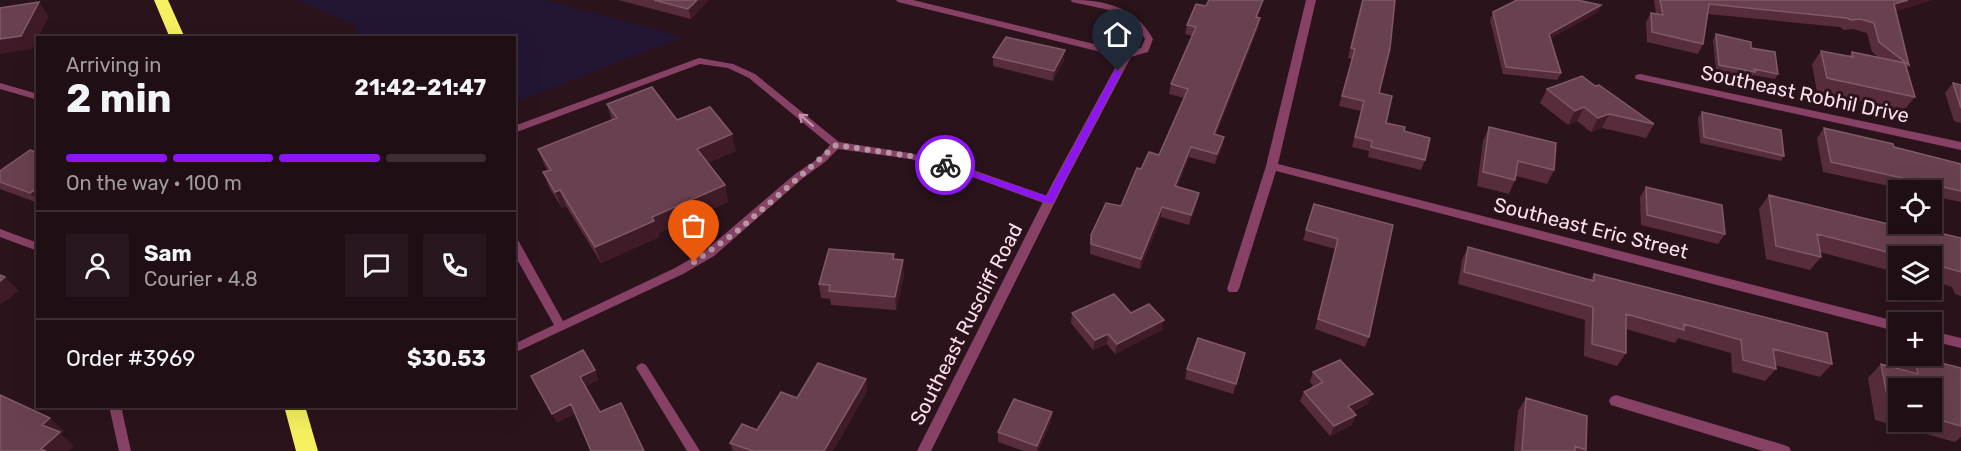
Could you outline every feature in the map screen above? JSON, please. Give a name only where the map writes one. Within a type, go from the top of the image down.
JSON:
[{"type":"highway","points":[[161,0],[177,36]]},
{"type":"highway","points":[[295,408],[307,451]]},
{"type":"street","points":[[901,0],[1127,55]]},
{"type":"street","points":[[1233,289],[1272,166],[1311,0]]},
{"type":"street","name":"Southeast Ruscliff Road","points":[[924,451],[1049,201],[1127,55]]},
{"type":"street","name":"Southeast Robhil Drive","points":[[1640,77],[1961,146]]},
{"type":"street","name":"Southeast Eric Street","points":[[1272,166],[1888,324]]},
{"type":"street","points":[[1942,338],[1961,343]]},
{"type":"street","points":[[1616,401],[1784,451]]},
{"type":"lane","points":[[1075,0],[1126,12],[1144,28],[1149,39],[1145,50],[1127,55]]},
{"type":"lane","points":[[1123,0],[1126,12]]},
{"type":"lane","points":[[516,129],[699,61],[730,66],[752,76],[836,145],[910,156],[951,167],[1049,201]]},
{"type":"lane","points":[[0,86],[36,96]]},
{"type":"lane","points":[[516,348],[679,271],[710,253],[799,176],[822,160],[836,145]]},
{"type":"lane","points":[[0,233],[36,246]]},
{"type":"lane","points":[[516,247],[561,327]]},
{"type":"lane","points":[[642,368],[694,451]]},
{"type":"lane","points":[[115,408],[125,451]]},
{"type":"shaded area","points":[[298,0],[545,0],[682,37],[518,101],[516,100],[516,36],[357,36],[353,24]]},
{"type":"building","points":[[654,0],[697,0],[688,9]]},
{"type":"building","points":[[1209,0],[1263,0],[1256,17],[1260,18],[1214,134],[1224,137],[1217,154],[1191,147],[1175,186],[1199,193],[1191,215],[1162,207],[1141,259],[1091,244],[1091,235],[1106,203],[1121,206],[1137,168],[1141,169],[1149,152],[1159,155],[1188,89],[1171,84],[1196,27],[1187,25],[1196,4],[1206,6]]},
{"type":"building","points":[[1363,0],[1395,0],[1390,48],[1379,93],[1392,96],[1386,123],[1405,127],[1404,131],[1430,138],[1425,160],[1371,147],[1372,141],[1355,137],[1364,101],[1342,96],[1355,49],[1351,48]]},
{"type":"building","points":[[1517,0],[1577,0],[1601,5],[1549,34],[1561,73],[1506,67],[1493,12]]},
{"type":"building","points":[[1660,0],[1908,0],[1894,4],[1909,65],[1879,42],[1874,23],[1860,19],[1851,20],[1709,4],[1703,44],[1652,32],[1651,13],[1663,15]]},
{"type":"building","points":[[39,2],[21,36],[0,39],[0,8]]},
{"type":"building","points":[[1716,34],[1751,42],[1751,48],[1775,52],[1778,74],[1719,65]]},
{"type":"building","points":[[1006,37],[1065,50],[1054,71],[993,57]]},
{"type":"building","points":[[1821,51],[1853,57],[1852,52],[1905,63],[1915,97],[1827,78]]},
{"type":"building","points":[[1582,76],[1595,86],[1599,85],[1654,124],[1609,114],[1598,118],[1584,107],[1575,111],[1547,89]]},
{"type":"building","points":[[1953,83],[1961,85],[1961,108]]},
{"type":"building","points":[[652,87],[677,120],[710,107],[732,134],[697,149],[725,185],[652,217],[654,221],[595,247],[560,190],[555,192],[543,172],[551,170],[538,149],[617,118],[607,104]]},
{"type":"building","points":[[1702,112],[1781,130],[1784,156],[1704,137]]},
{"type":"building","points":[[1489,127],[1556,143],[1554,170],[1518,161],[1515,180],[1483,172]]},
{"type":"building","points":[[1824,128],[1893,144],[1894,147],[1961,164],[1961,191],[1942,187],[1942,180],[1912,180],[1831,162]]},
{"type":"building","points":[[30,150],[36,152],[36,189],[30,193],[0,182],[0,171]]},
{"type":"building","points":[[1646,187],[1722,205],[1725,234],[1647,215]]},
{"type":"building","points":[[1769,195],[1888,224],[1888,234],[1942,234],[1961,238],[1961,272],[1942,267],[1942,246],[1888,246],[1888,252],[1817,234],[1821,257],[1776,246]]},
{"type":"building","points":[[1314,204],[1393,225],[1369,337],[1318,319],[1338,239],[1306,230]]},
{"type":"building","points":[[1468,247],[1594,281],[1594,274],[1827,333],[1832,364],[1773,349],[1776,369],[1743,360],[1741,340],[1684,324],[1684,330],[1626,314],[1626,353],[1592,344],[1593,307],[1464,272]]},
{"type":"building","points":[[829,249],[894,254],[893,259],[903,260],[895,297],[829,291],[830,285],[819,284]]},
{"type":"building","points":[[1114,294],[1131,313],[1149,304],[1164,320],[1117,344],[1108,334],[1095,340],[1072,313]]},
{"type":"building","points":[[1198,338],[1245,353],[1236,384],[1187,369]]},
{"type":"building","points":[[583,350],[595,370],[580,377],[600,412],[621,403],[644,451],[591,451],[571,404],[552,414],[531,376]]},
{"type":"building","points":[[1340,360],[1373,394],[1348,406],[1356,415],[1334,426],[1304,392],[1323,382],[1313,372]]},
{"type":"building","points":[[818,363],[866,379],[824,451],[753,451],[730,443],[742,424],[757,430],[781,392],[797,398]]},
{"type":"building","points":[[1942,363],[1961,368],[1961,426],[1942,421],[1942,378],[1888,378],[1888,401],[1881,364],[1918,374],[1916,366],[1942,366]]},
{"type":"building","points":[[0,395],[50,418],[42,425],[60,432],[41,449],[46,451],[0,451]]},
{"type":"building","points":[[1526,398],[1587,416],[1586,450],[1575,446],[1575,451],[1522,451]]},
{"type":"building","points":[[1014,399],[1052,412],[1037,446],[998,432]]},
{"type":"way so far","points":[[694,262],[710,253],[735,233],[781,191],[822,160],[836,145],[910,156],[945,165]]},
{"type":"route","points":[[945,165],[1049,201],[1118,71]]}]
